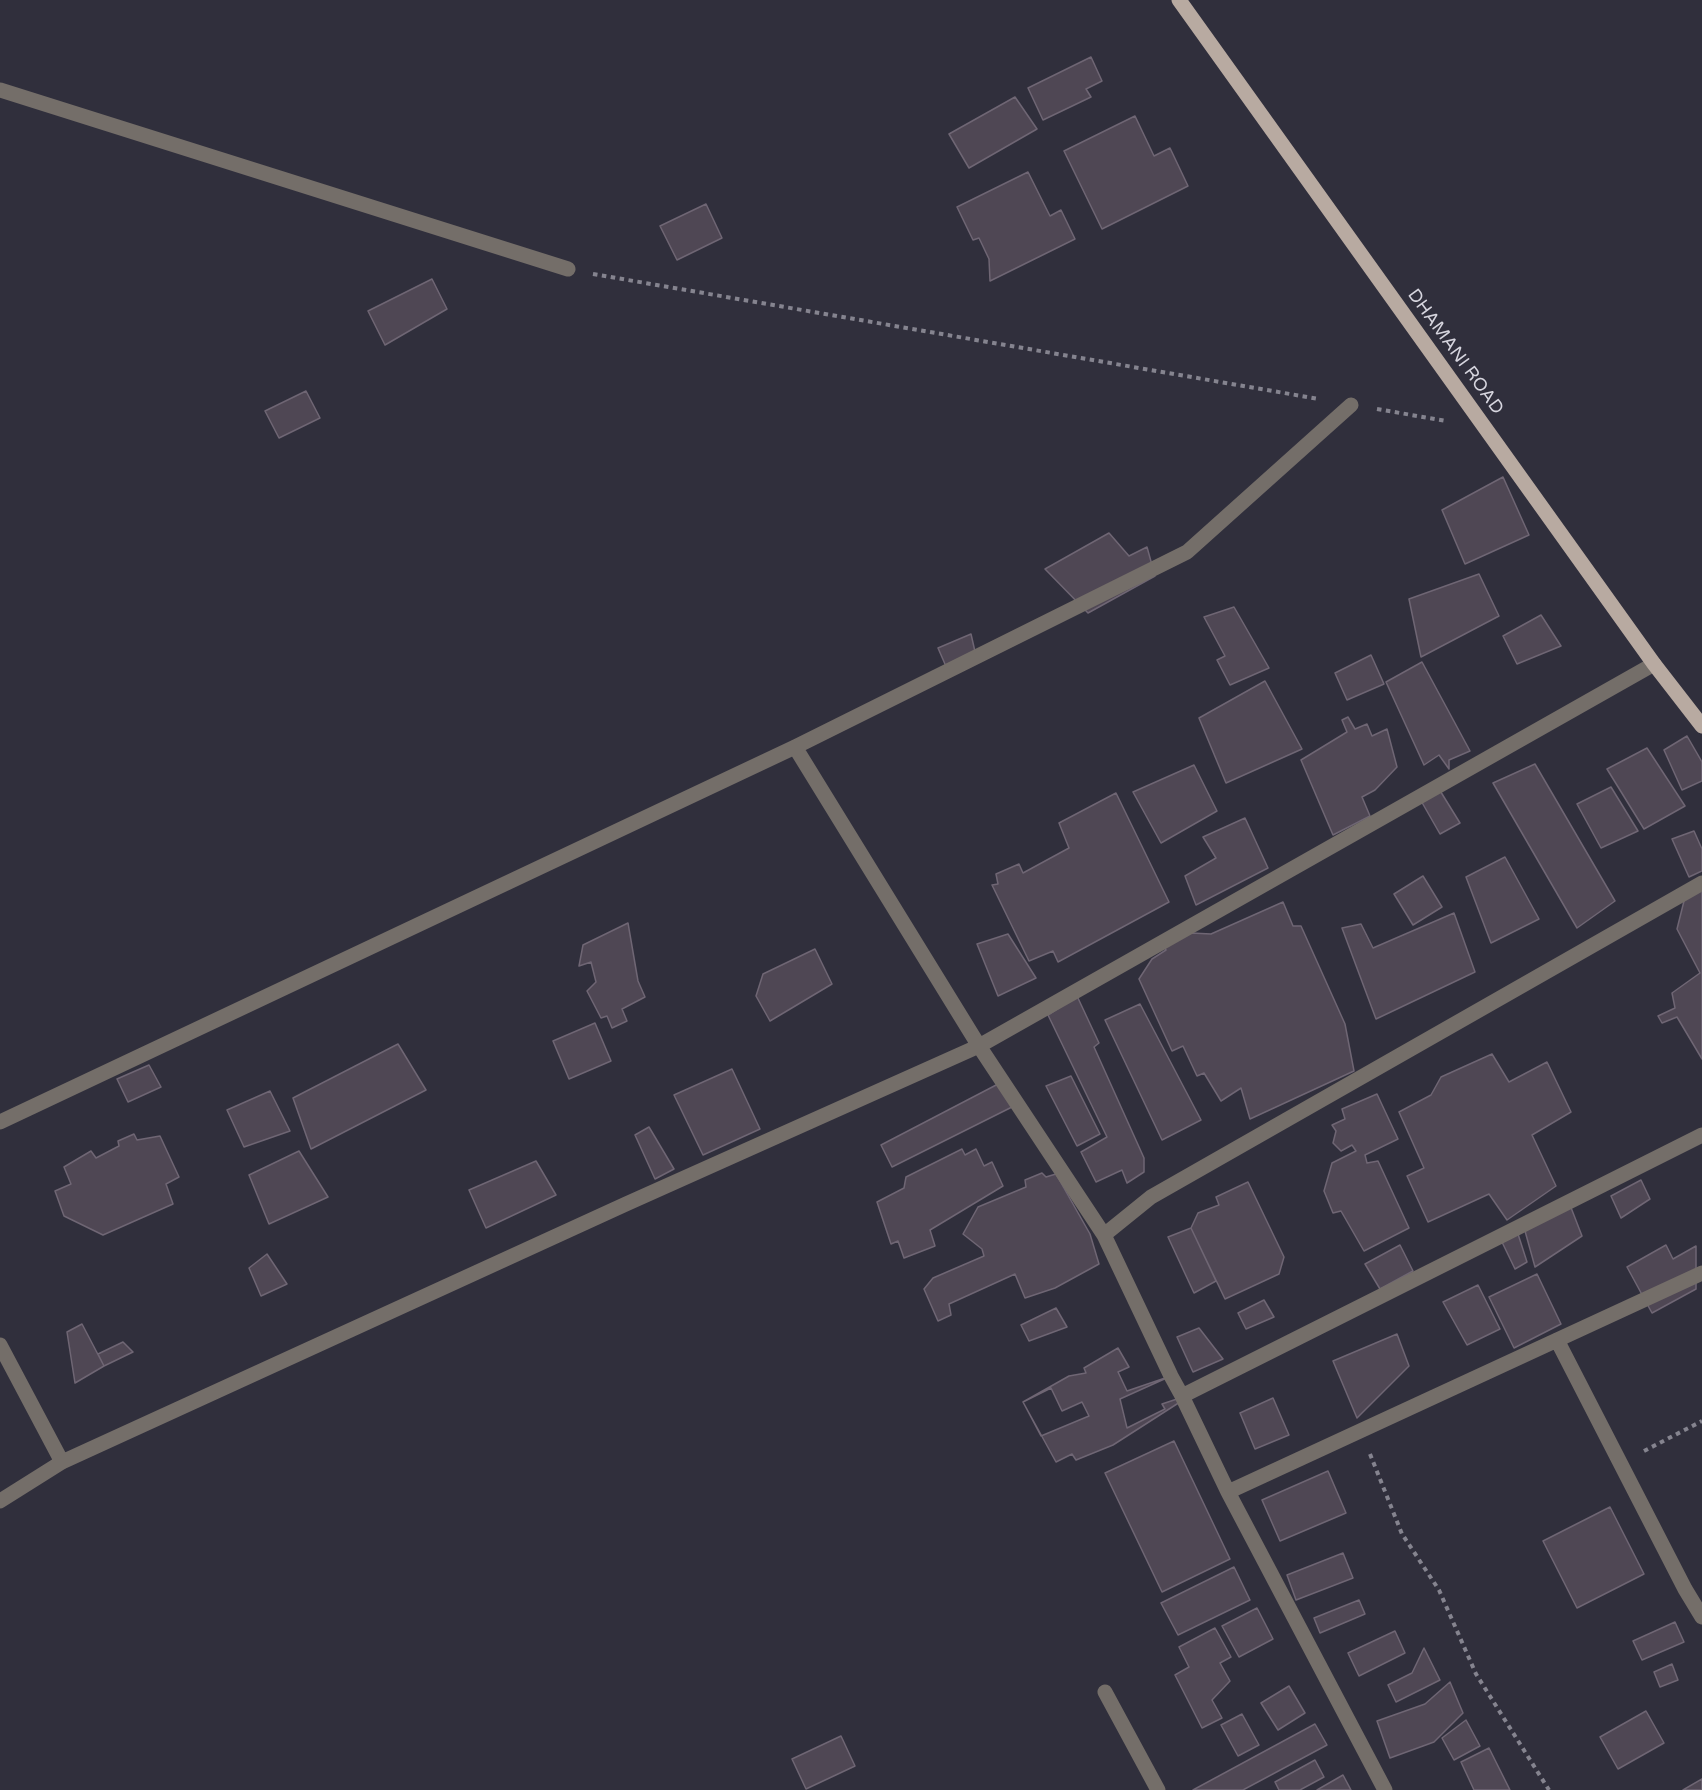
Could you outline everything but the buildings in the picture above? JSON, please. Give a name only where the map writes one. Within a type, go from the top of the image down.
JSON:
[{"type":"main road","name":"DHAMANI ROAD","points":[[1179,0],[1654,663],[1702,726]]},
{"type":"street","points":[[0,90],[568,269]]},
{"type":"street","points":[[0,1122],[795,747],[1187,552],[1350,405]]},
{"type":"street","points":[[0,1502],[62,1462],[626,1204],[979,1046],[1654,663]]},
{"type":"street","points":[[795,747],[979,1046],[1104,1235],[1228,1492],[1385,1790]]},
{"type":"street","points":[[1104,1235],[1151,1197],[1702,883]]},
{"type":"street","points":[[1182,1396],[1702,1135]]},
{"type":"street","points":[[1228,1492],[1702,1273]]},
{"type":"street","points":[[1557,1340],[1685,1589],[1702,1617]]},
{"type":"street","points":[[0,1345],[62,1462]]},
{"type":"street","points":[[1106,1692],[1158,1790]]},
{"type":"path","points":[[568,269],[1485,428]]},
{"type":"path","points":[[1621,1464],[1702,1421]]},
{"type":"path","points":[[1361,1431],[1402,1534],[1439,1590],[1476,1674],[1549,1790]]}]
